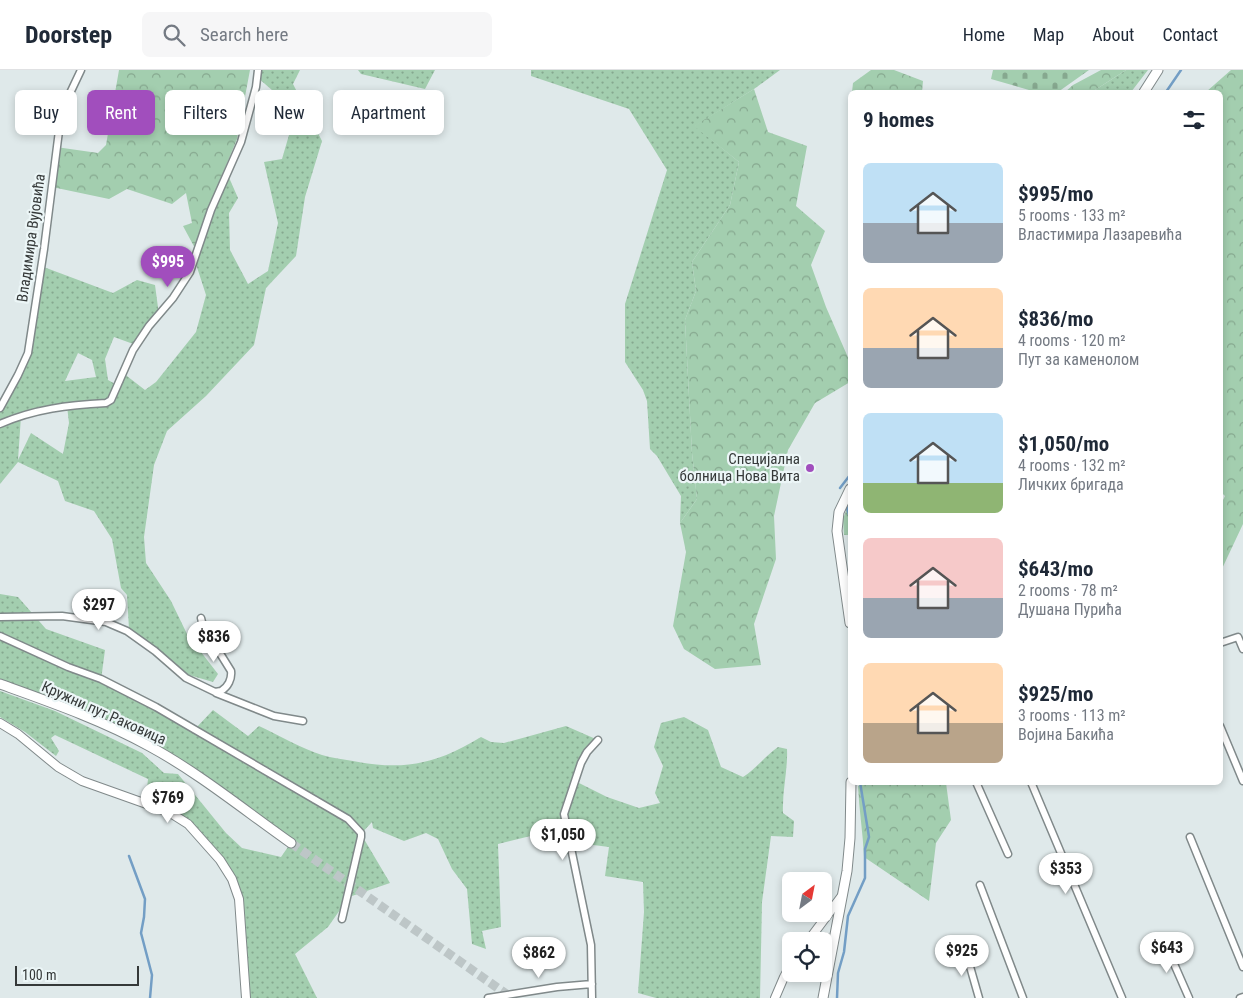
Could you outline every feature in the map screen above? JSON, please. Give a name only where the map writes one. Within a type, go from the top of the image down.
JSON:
[{"type":"main road","points":[[1145,90],[1158,70]]},
{"type":"main road","points":[[848,493],[839,512],[837,531],[848,609]]},
{"type":"main road","name":"Кружни пут Раковица","points":[[0,684],[58,705],[148,745],[206,781],[290,843]]},
{"type":"main road","points":[[832,939],[844,894],[849,854],[851,785]]},
{"type":"main road","points":[[822,998],[824,982]]},
{"type":"street","name":"Владимира Вујовића","points":[[0,408],[28,353],[44,249],[60,122],[66,102],[81,70]]},
{"type":"street","points":[[0,424],[21,416],[62,406],[106,403],[110,400],[133,350],[149,326],[174,298],[190,272],[207,219],[241,142],[256,87],[258,70]]},
{"type":"street","points":[[0,617],[62,616],[106,622],[127,631],[155,651],[186,678],[274,716],[303,721]]},
{"type":"street","points":[[201,618],[202,626],[227,664],[232,676],[226,688],[221,692],[215,692]]},
{"type":"street","points":[[0,636],[101,680],[156,707],[348,820],[357,828],[361,837],[342,919]]},
{"type":"street","points":[[1223,642],[1238,637],[1243,649]]},
{"type":"street","points":[[0,723],[18,734],[58,767],[82,781],[169,812],[188,824],[220,860],[232,879],[239,899],[246,998]]},
{"type":"street","points":[[1223,733],[1243,781]]},
{"type":"street","points":[[592,998],[591,945],[564,814],[581,763],[587,752],[598,740]]},
{"type":"street","points":[[977,785],[1008,854]]},
{"type":"street","points":[[1032,785],[1122,998]]},
{"type":"street","points":[[1190,838],[1243,967]]},
{"type":"street","points":[[980,886],[1023,998]]},
{"type":"street","points":[[815,932],[844,894]]},
{"type":"street","points":[[1164,941],[1189,998]]},
{"type":"street","points":[[964,949],[979,998]]},
{"type":"street","points":[[775,998],[782,982]]},
{"type":"street","points":[[488,998],[557,987],[592,984]]},
{"type":"green space","points":[[119,70],[250,70],[245,97],[245,90],[165,90],[165,135],[238,135],[213,197],[211,210],[197,252],[183,226],[192,223],[186,193],[172,204],[127,189],[109,199],[52,187],[56,147],[98,153],[106,145],[108,135],[155,135],[155,90],[116,90]]},
{"type":"green space","points":[[258,70],[300,70],[293,84],[296,90],[272,90],[257,77]]},
{"type":"green space","points":[[358,70],[435,70],[425,89],[361,74]]},
{"type":"green space","points":[[531,70],[780,70],[754,89],[695,126],[739,162],[730,205],[692,262],[696,291],[685,320],[692,453],[697,499],[680,523],[681,496],[657,456],[650,449],[647,401],[643,390],[625,362],[625,304],[667,170],[629,109],[531,76]]},
{"type":"green space","points":[[871,70],[894,70],[923,81],[922,90],[852,90],[853,83]]},
{"type":"green space","points":[[993,70],[1089,70],[1061,90],[1029,90],[991,79]]},
{"type":"green space","points":[[1101,70],[1126,70],[1095,90],[1067,90]]},
{"type":"green space","points":[[1126,70],[1148,70],[1133,90],[1095,90]]},
{"type":"green space","points":[[1231,70],[1243,70],[1243,524],[1223,567],[1223,500],[1225,496],[1223,494],[1223,90],[1208,90]]},
{"type":"green space","points":[[754,89],[768,132],[807,146],[796,206],[825,231],[811,265],[826,307],[848,357],[848,383],[815,403],[788,450],[774,516],[776,559],[754,624],[761,665],[715,669],[684,649],[673,626],[686,552],[680,523],[697,499],[692,453],[685,320],[696,291],[692,262],[730,205],[739,162],[694,126]]},
{"type":"green space","points":[[289,135],[319,135],[322,141],[305,197],[296,256],[266,288],[254,345],[206,396],[167,431],[154,465],[144,537],[146,563],[171,601],[187,634],[218,674],[213,682],[189,675],[129,629],[127,595],[121,588],[112,539],[94,511],[65,501],[58,481],[18,462],[0,484],[0,406],[28,353],[41,266],[113,293],[137,280],[155,285],[159,315],[136,345],[114,337],[105,359],[108,380],[117,385],[123,373],[145,390],[156,382],[196,332],[206,295],[195,261],[227,173],[238,198],[229,213],[230,250],[248,284],[268,271],[278,223],[264,162],[282,159]],"holes":[[[78,353],[92,360],[96,377],[65,381]],[[67,406],[69,423],[63,454],[31,433],[18,460],[21,416]]]},
{"type":"green space","points":[[848,506],[848,535],[844,535],[843,519]]},
{"type":"green space","points":[[0,594],[18,597],[46,629],[105,650],[101,680],[195,729],[213,710],[248,736],[259,726],[306,749],[330,757],[371,764],[404,765],[420,763],[450,754],[481,737],[491,742],[504,743],[566,726],[598,740],[592,745],[575,781],[607,797],[639,808],[660,803],[655,793],[663,766],[654,747],[661,723],[684,717],[708,730],[721,767],[743,777],[778,747],[787,749],[783,813],[794,821],[793,837],[771,836],[762,902],[760,998],[656,998],[638,993],[644,912],[643,882],[605,876],[609,847],[570,842],[573,853],[564,854],[551,831],[498,844],[501,927],[482,931],[486,949],[472,944],[467,889],[452,869],[438,839],[426,833],[404,841],[373,828],[372,822],[361,834],[390,883],[349,897],[328,927],[295,954],[317,998],[246,998],[239,899],[232,879],[188,824],[156,807],[146,798],[148,779],[55,735],[51,738],[59,751],[56,756],[25,732],[0,717],[0,691],[55,711],[142,753],[164,773],[178,774],[226,833],[242,848],[281,857],[290,844],[148,745],[0,684]]},
{"type":"green space","points":[[946,785],[951,820],[936,843],[929,901],[864,857],[858,786]]},
{"type":"waterway","points":[[1167,90],[1181,70]]},
{"type":"waterway","points":[[840,488],[848,478]]},
{"type":"waterway","points":[[846,505],[848,512]]},
{"type":"waterway","points":[[837,998],[838,973],[844,952],[848,916],[865,878],[865,849],[869,837],[860,785]]},
{"type":"waterway","points":[[129,856],[145,899],[141,933],[152,975],[150,998]]},
{"type":"tunnel","points":[[291,843],[512,998]]},
{"type":"place","name":"Специјална болница Нова Вита","points":[[810,468]]}]
